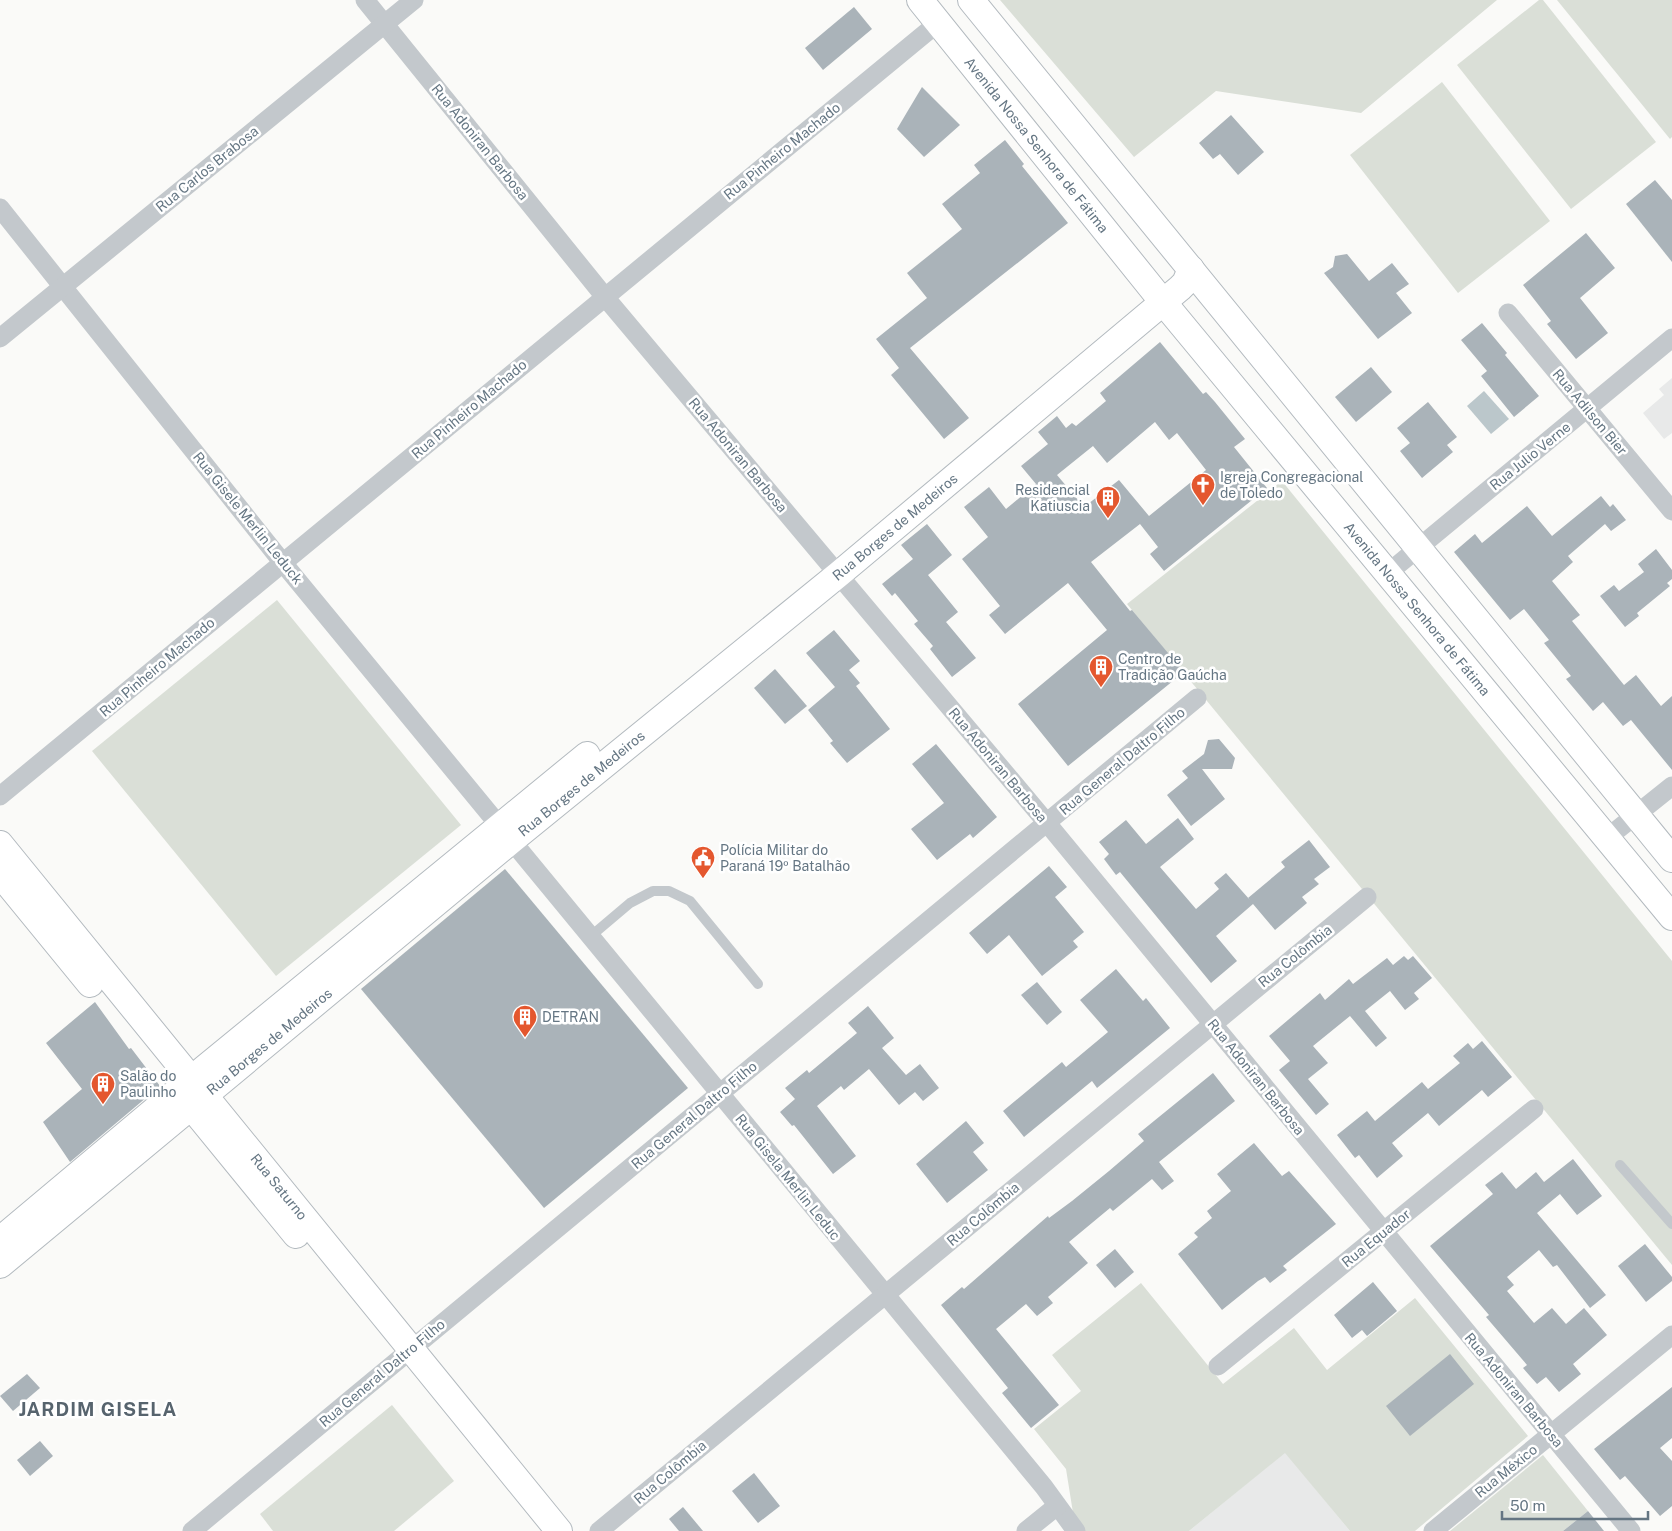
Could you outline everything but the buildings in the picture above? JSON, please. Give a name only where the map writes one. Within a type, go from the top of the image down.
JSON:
[{"type":"street","name":"Rua Adoniran Barbosa","points":[[365,0],[605,297],[1047,823],[1631,1531]]},
{"type":"street","name":"Rua Carlos Brabosa","points":[[0,338],[414,0]]},
{"type":"street","name":"Avenida Nossa Senhora de Fátima","points":[[920,0],[1158,297],[1672,916]]},
{"type":"street","points":[[971,0],[1672,859]]},
{"type":"street","name":"Rua Pinheiro Machado","points":[[0,796],[939,22]]},
{"type":"street","name":"Rua Gisele Merlin Leduck","points":[[0,208],[283,562],[506,832]]},
{"type":"street","points":[[1158,297],[1177,271],[1190,269]]},
{"type":"street","name":"Rua Borges de Medeiros","points":[[0,1240],[191,1093],[506,832],[833,567],[1158,297]]},
{"type":"street","name":"Rua Adilson Bier","points":[[1508,313],[1672,512]]},
{"type":"street","name":"Rua Julio Verne","points":[[1388,573],[1672,338]]},
{"type":"street","name":"Rua General Daltro Filho","points":[[192,1531],[1197,698]]},
{"type":"street","points":[[1607,838],[1672,786]]},
{"type":"street","name":"Rua Gisela Merlin Leduc","points":[[506,832],[885,1294],[1076,1531]]},
{"type":"street","name":"Rua Saturno","points":[[0,844],[191,1093]]},
{"type":"street","name":"Rua Saturno","points":[[0,874],[191,1093],[405,1354],[559,1531]]},
{"type":"street","name":"Rua Colômbia","points":[[598,1531],[1367,897]]},
{"type":"street","name":"Rua Borges de Medeiros","points":[[0,1265],[191,1093]]},
{"type":"street","name":"Rua Equador","points":[[1218,1366],[1534,1109]]},
{"type":"street","name":"Rua México","points":[[1433,1531],[1672,1335]]},
{"type":"street","name":"Rua Saturno","points":[[405,1354],[536,1531]]},
{"type":"street","points":[[1026,1531],[1057,1506]]},
{"type":"lane","points":[[591,936],[630,903],[653,891],[669,891],[690,901],[758,984]]},
{"type":"lane","points":[[1620,1165],[1672,1224]]},
{"type":"shaded area","points":[[1000,0],[1497,0],[1361,113],[1216,91],[1134,157]]},
{"type":"shaded area","points":[[1539,0],[1543,0],[1656,142],[1571,209],[1457,65]]},
{"type":"shaded area","points":[[1557,0],[1672,0],[1672,137],[1670,139]]},
{"type":"shaded area","points":[[1442,82],[1550,221],[1458,293],[1350,155]]},
{"type":"shaded area","points":[[1672,378],[1672,433],[1664,439],[1643,413],[1664,395],[1659,389]]},
{"type":"shaded area","points":[[1484,391],[1509,419],[1491,434],[1467,406]]},
{"type":"shaded area","points":[[1282,481],[1672,961],[1672,1265],[1127,604]]},
{"type":"shaded area","points":[[277,600],[461,825],[276,976],[92,751]]},
{"type":"shaded area","points":[[1141,1283],[1223,1384],[1294,1328],[1327,1370],[1415,1298],[1528,1436],[1415,1531],[1350,1531],[1285,1453],[1189,1531],[1085,1531],[1074,1519],[1066,1469],[1034,1429],[1081,1391],[1052,1355]]},
{"type":"shaded area","points":[[392,1405],[454,1481],[394,1531],[273,1531],[260,1514]]},
{"type":"shaded area","points":[[1285,1452],[1350,1531],[1189,1531]]},
{"type":"shaded area","points":[[1543,1455],[1588,1511],[1563,1531],[1450,1531]]},
{"type":"place","name":"Igreja Congregacional de Toledo","points":[[1203,506]]},
{"type":"place","name":"Residencial Katiuscia","points":[[1108,519]]},
{"type":"place","name":"Centro de Tradição Gaúcha","points":[[1101,688]]},
{"type":"place","name":"Polícia Militar do Paraná 19º Batalhão","points":[[703,879]]},
{"type":"place","name":"DETRAN","points":[[525,1038]]},
{"type":"place","name":"Salão do Paulinho","points":[[103,1105]]},
{"type":"district","name":"JARDIM GISELA","points":[[98,1409]]}]
